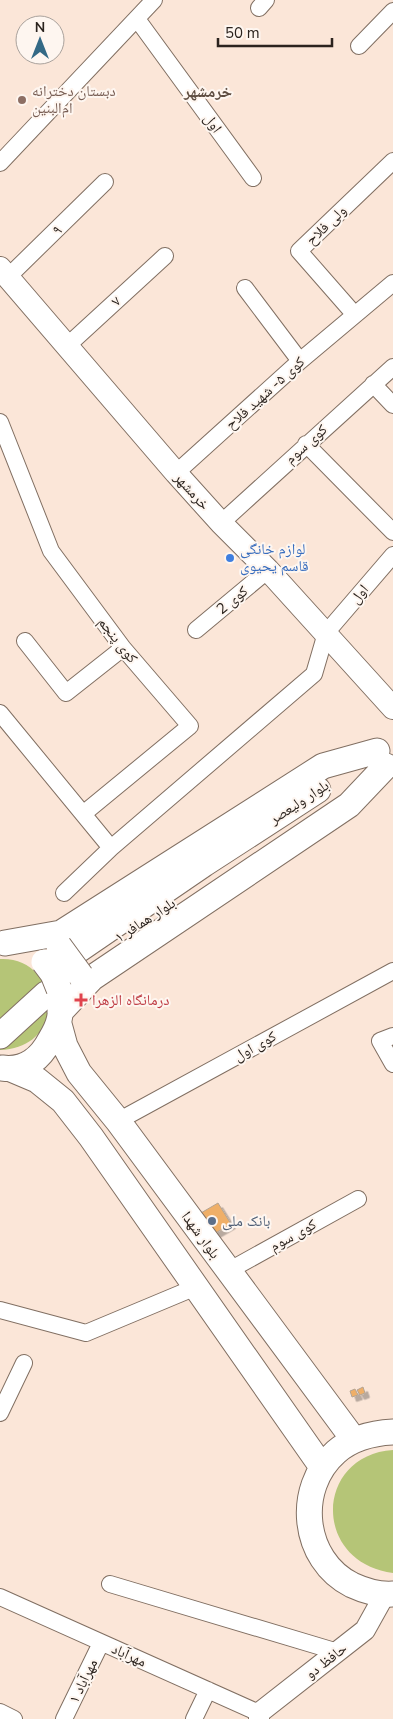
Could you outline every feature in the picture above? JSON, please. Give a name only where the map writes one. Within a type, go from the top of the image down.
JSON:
[{"type":"main road","name":"خرمشهر","points":[[3,276],[67,346],[221,523],[268,570],[393,708]]},
{"type":"main road","name":"بلوار ولیعصر","points":[[209,870],[387,755]]},
{"type":"main road","points":[[5,1068],[21,1068],[43,1052],[62,976],[323,766],[387,755]]},
{"type":"main road","points":[[62,976],[349,805],[387,755]]},
{"type":"main road","name":"بلوار همافر ۱","points":[[0,1016],[62,976],[209,870]]},
{"type":"main road","points":[[3,943],[24,948],[62,976]]},
{"type":"main road","points":[[3,943],[62,976]]},
{"type":"main road","name":"بلوار همافر ۱","points":[[0,1036],[62,976]]},
{"type":"main road","name":"بلوار شهدا","points":[[62,976],[65,1046],[79,1073],[118,1121],[354,1440]]},
{"type":"main road","points":[[5,1068],[37,1080],[63,1101],[91,1137],[322,1467]]},
{"type":"main road","points":[[389,1594],[364,1590],[344,1581],[328,1566],[317,1549],[310,1528],[309,1507],[313,1486],[322,1467],[337,1452],[354,1440],[374,1433],[393,1432]]},
{"type":"street","points":[[0,163],[154,0]]},
{"type":"street","points":[[359,46],[393,11]]},
{"type":"street","name":"اول","points":[[137,19],[253,178]]},
{"type":"street","name":"ولی فلاح","points":[[355,315],[300,250],[393,161]]},
{"type":"street","name":"۹","points":[[3,276],[105,182]]},
{"type":"street","name":"۷","points":[[67,346],[165,256]]},
{"type":"street","name":"کوی ۵- شهید فلاح","points":[[176,473],[300,361],[393,283]]},
{"type":"street","points":[[245,288],[300,361]]},
{"type":"street","name":"کوی سوم","points":[[221,523],[393,367]]},
{"type":"street","points":[[373,384],[393,405]]},
{"type":"street","name":"کوی پنجم","points":[[0,422],[51,551],[123,648],[190,726],[83,814]]},
{"type":"street","points":[[306,444],[393,532]]},
{"type":"street","name":"اول","points":[[326,633],[393,555]]},
{"type":"street","name":"کوی 2","points":[[196,630],[268,570]]},
{"type":"street","points":[[64,894],[110,848],[314,674],[326,633]]},
{"type":"street","points":[[25,641],[66,693],[123,648]]},
{"type":"street","points":[[0,713],[110,848]]},
{"type":"street","name":"کوی اول","points":[[118,1121],[393,971]]},
{"type":"street","points":[[393,1036],[380,1041],[393,1064]]},
{"type":"street","name":"کوی سوم","points":[[228,1271],[358,1199]]},
{"type":"street","points":[[0,1310],[86,1333],[196,1287]]},
{"type":"street","points":[[0,1413],[24,1363]]},
{"type":"street","points":[[110,1584],[338,1652]]},
{"type":"street","name":"حافظ دو","points":[[259,1716],[365,1630],[389,1594]]},
{"type":"street","name":"مهرآباد","points":[[0,1597],[208,1690],[259,1716]]},
{"type":"street","name":"مهرآباد ۱","points":[[64,1719],[101,1643]]},
{"type":"street","points":[[194,1719],[208,1690]]},
{"type":"street","points":[[0,1712],[14,1719]]},
{"type":"green space","points":[[0,959],[20,962],[35,972],[45,986],[48,1003],[46,1020],[38,1035],[22,1045],[0,1050]]},
{"type":"green space","points":[[393,1450],[393,1573],[366,1565],[347,1550],[336,1531],[333,1509],[337,1488],[349,1470],[367,1456]]},
{"type":"building","name":"بانک ملی","points":[[218,1203],[231,1224],[207,1238],[194,1217]]},
{"type":"building","points":[[363,1387],[365,1393],[360,1395],[357,1390]]},
{"type":"building","points":[[355,1389],[358,1395],[352,1397],[350,1391]]},
{"type":"place","name":"دبستان دخترانه ام‌البنین","points":[[22,100]]},
{"type":"place","name":"لوازم خانگی قاسم یحیوی","points":[[230,558]]},
{"type":"place","name":"درمانگاه الزهرا","points":[[81,1000]]},
{"type":"place","name":"بانک ملی","points":[[212,1221]]},
{"type":"district","name":"خرمشهر","points":[[208,91]]}]
